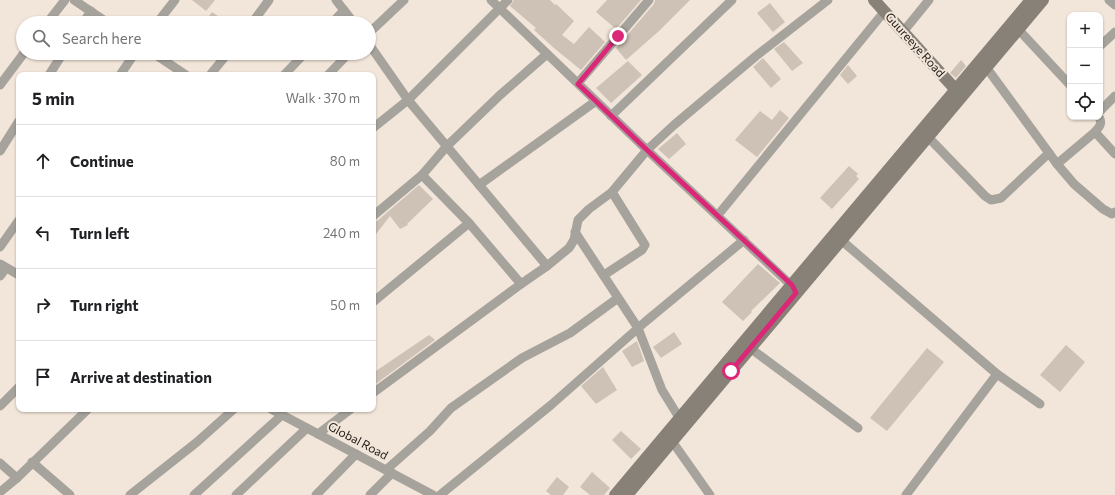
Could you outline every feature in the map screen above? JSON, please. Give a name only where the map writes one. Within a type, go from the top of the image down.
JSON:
[{"type":"street","points":[[52,16],[65,0]]},
{"type":"street","points":[[74,0],[98,16]]},
{"type":"street","points":[[162,16],[175,0]]},
{"type":"street","points":[[257,16],[269,0]]},
{"type":"street","points":[[336,0],[349,16]]},
{"type":"street","points":[[376,26],[404,0]]},
{"type":"street","points":[[491,0],[794,289]]},
{"type":"street","points":[[376,126],[408,100],[508,0]]},
{"type":"street","points":[[578,84],[649,0]]},
{"type":"street","points":[[611,116],[732,0]]},
{"type":"street","points":[[376,391],[547,266],[569,248],[574,240],[578,220],[589,209],[612,192],[647,150],[674,125],[756,56],[828,0]]},
{"type":"street","name":"Guureeye Road","points":[[874,0],[956,90]]},
{"type":"street","points":[[902,32],[929,0]]},
{"type":"street","points":[[615,495],[794,289],[1031,0]]},
{"type":"street","points":[[627,495],[750,348],[794,289],[841,240],[1043,0]]},
{"type":"street","points":[[1109,0],[1115,5]]},
{"type":"street","points":[[338,16],[344,10]]},
{"type":"street","points":[[88,16],[91,11]]},
{"type":"street","points":[[718,215],[884,12]]},
{"type":"street","points":[[1018,29],[1067,78]]},
{"type":"street","points":[[1103,43],[1115,32]]},
{"type":"street","points":[[376,54],[408,100],[547,266]]},
{"type":"street","points":[[376,213],[422,175],[447,146],[499,96],[547,54]]},
{"type":"street","points":[[0,85],[19,60]]},
{"type":"street","points":[[50,72],[58,60]]},
{"type":"street","points":[[122,72],[130,60]]},
{"type":"street","points":[[164,60],[182,72]]},
{"type":"street","points":[[212,72],[222,60]]},
{"type":"street","points":[[287,72],[298,60]]},
{"type":"street","points":[[331,72],[342,60]]},
{"type":"street","points":[[986,68],[1057,164],[1074,184],[1103,209],[1112,214],[1115,212]]},
{"type":"street","points":[[1103,108],[1115,96]]},
{"type":"street","points":[[479,185],[596,101]]},
{"type":"street","points":[[1057,164],[1101,125],[1100,120]]},
{"type":"street","points":[[0,151],[16,126]]},
{"type":"street","points":[[1094,132],[1115,154]]},
{"type":"street","points":[[928,137],[984,196],[991,200],[1001,198],[1049,153]]},
{"type":"street","points":[[422,175],[469,223],[521,284]]},
{"type":"street","points":[[604,275],[642,250],[645,245],[612,192]]},
{"type":"street","points":[[376,300],[469,223]]},
{"type":"street","points":[[0,247],[16,224]]},
{"type":"street","points":[[575,232],[638,328],[662,390],[680,419]]},
{"type":"street","points":[[440,495],[551,405],[638,328],[744,240]]},
{"type":"street","points":[[841,240],[997,374],[1040,404]]},
{"type":"street","points":[[0,276],[3,266],[16,273]]},
{"type":"street","points":[[370,495],[389,472],[451,408],[522,358],[570,333],[618,298]]},
{"type":"street","points":[[750,348],[858,428]]},
{"type":"street","points":[[906,495],[997,374]]},
{"type":"street","points":[[0,406],[16,390]]},
{"type":"street","points":[[0,492],[85,412]]},
{"type":"street","points":[[130,495],[197,442],[231,412]]},
{"type":"street","name":"Global Road","points":[[276,412],[433,495]]},
{"type":"street","points":[[318,434],[347,412]]},
{"type":"street","points":[[194,495],[282,415]]},
{"type":"street","points":[[236,495],[307,428]]},
{"type":"street","points":[[672,441],[710,495]]},
{"type":"street","points":[[316,495],[356,454]]},
{"type":"street","points":[[32,462],[70,495]]},
{"type":"street","points":[[0,463],[16,478]]},
{"type":"building","points":[[192,0],[215,0],[206,11]]},
{"type":"building","points":[[514,0],[550,0],[574,21],[562,35],[574,44],[589,27],[605,42],[581,70],[534,30],[536,28],[510,6]]},
{"type":"building","points":[[607,0],[641,0],[616,29],[596,12]]},
{"type":"building","points":[[655,0],[690,0],[659,31],[626,60],[616,48],[654,4]]},
{"type":"building","points":[[770,3],[785,22],[773,32],[757,13]]},
{"type":"building","points":[[212,12],[218,16],[209,16]]},
{"type":"building","points":[[784,42],[803,63],[792,71],[774,49]]},
{"type":"building","points":[[763,58],[781,79],[771,88],[753,67]]},
{"type":"building","points":[[961,60],[966,66],[956,78],[950,73]]},
{"type":"building","points":[[628,61],[642,75],[611,103],[596,88]]},
{"type":"building","points":[[848,65],[857,76],[848,84],[840,75]]},
{"type":"building","points":[[780,110],[789,118],[757,157],[735,140],[760,111],[772,120]]},
{"type":"building","points":[[677,133],[686,144],[669,159],[658,149]]},
{"type":"building","points":[[849,166],[858,174],[856,176],[859,179],[832,209],[820,198]]},
{"type":"building","points":[[419,185],[433,199],[407,224],[408,225],[400,229],[390,216],[376,234],[377,221]]},
{"type":"building","points":[[758,264],[780,283],[751,311],[752,312],[743,321],[722,302]]},
{"type":"building","points":[[674,332],[682,344],[661,358],[653,347]]},
{"type":"building","points":[[429,335],[435,340],[376,384],[376,371]]},
{"type":"building","points":[[637,341],[644,361],[632,367],[622,351]]},
{"type":"building","points":[[1066,345],[1085,362],[1060,392],[1040,375]]},
{"type":"building","points":[[927,348],[944,362],[887,431],[870,418]]},
{"type":"building","points":[[603,367],[617,390],[596,404],[581,386]]},
{"type":"building","points":[[621,431],[641,449],[631,459],[612,440]]},
{"type":"building","points":[[592,472],[610,488],[604,495],[590,495],[580,487]]},
{"type":"building","points":[[557,477],[569,487],[563,495],[551,495],[546,491]]},
{"type":"route","points":[[618,36],[578,84],[792,285],[796,293],[731,371]]}]
